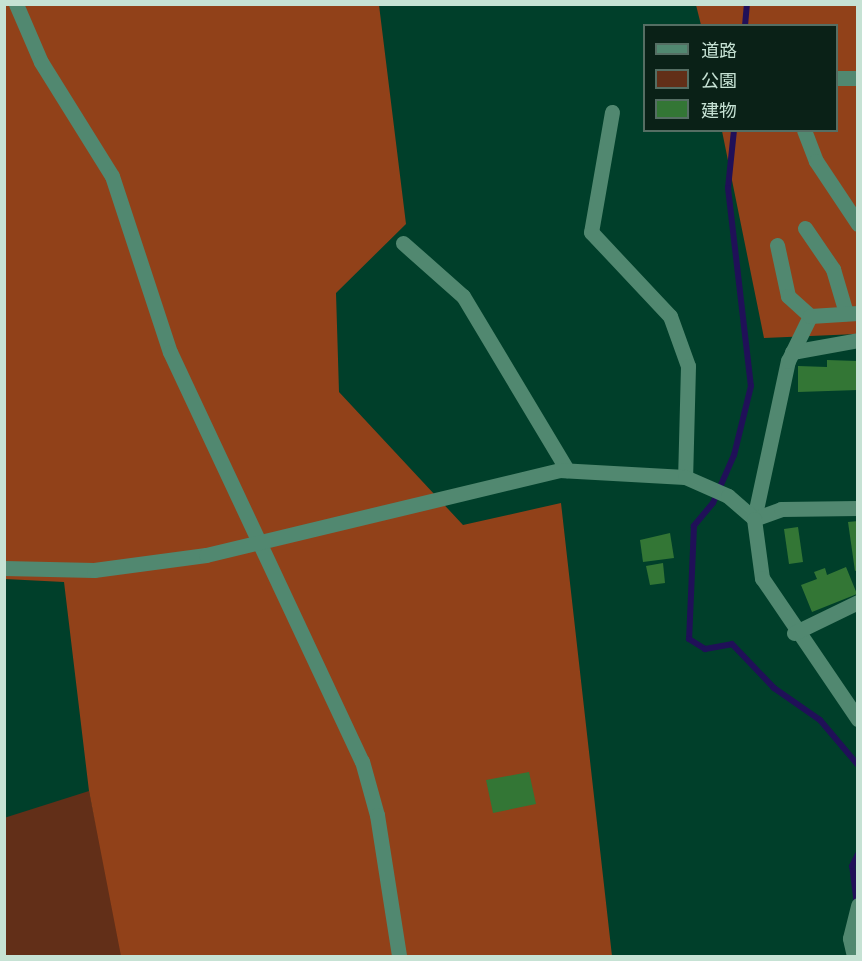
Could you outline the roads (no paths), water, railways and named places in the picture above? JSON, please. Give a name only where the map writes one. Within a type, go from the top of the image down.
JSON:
[{"type":"street","points":[[16,4],[41,62],[112,176],[170,352],[362,761],[377,815],[399,957]]},
{"type":"street","points":[[838,78],[858,78]]},
{"type":"street","points":[[612,112],[591,232],[670,316],[688,366],[685,477]]},
{"type":"street","points":[[805,132],[816,161],[858,224]]},
{"type":"street","points":[[777,245],[788,296],[810,316],[852,313],[833,269],[805,228]]},
{"type":"street","points":[[403,243],[463,296],[567,470]]},
{"type":"street","points":[[810,316],[792,352],[754,519],[762,578],[794,633],[858,719]]},
{"type":"street","points":[[792,352],[858,340]]},
{"type":"street","points":[[4,568],[94,570],[206,555],[567,470],[685,477],[728,496],[754,519]]},
{"type":"street","points":[[754,519],[782,508],[858,508]]},
{"type":"street","points":[[794,633],[858,602]]},
{"type":"street","points":[[854,957],[850,938],[858,905]]},
{"type":"waterway","points":[[745,24],[747,4]]},
{"type":"waterway","points":[[734,132],[728,188],[751,386],[734,455],[713,503],[694,526],[689,639],[705,649],[732,644],[774,688],[820,720],[858,765]]},
{"type":"waterway","points":[[857,905],[852,866],[858,854]]}]
